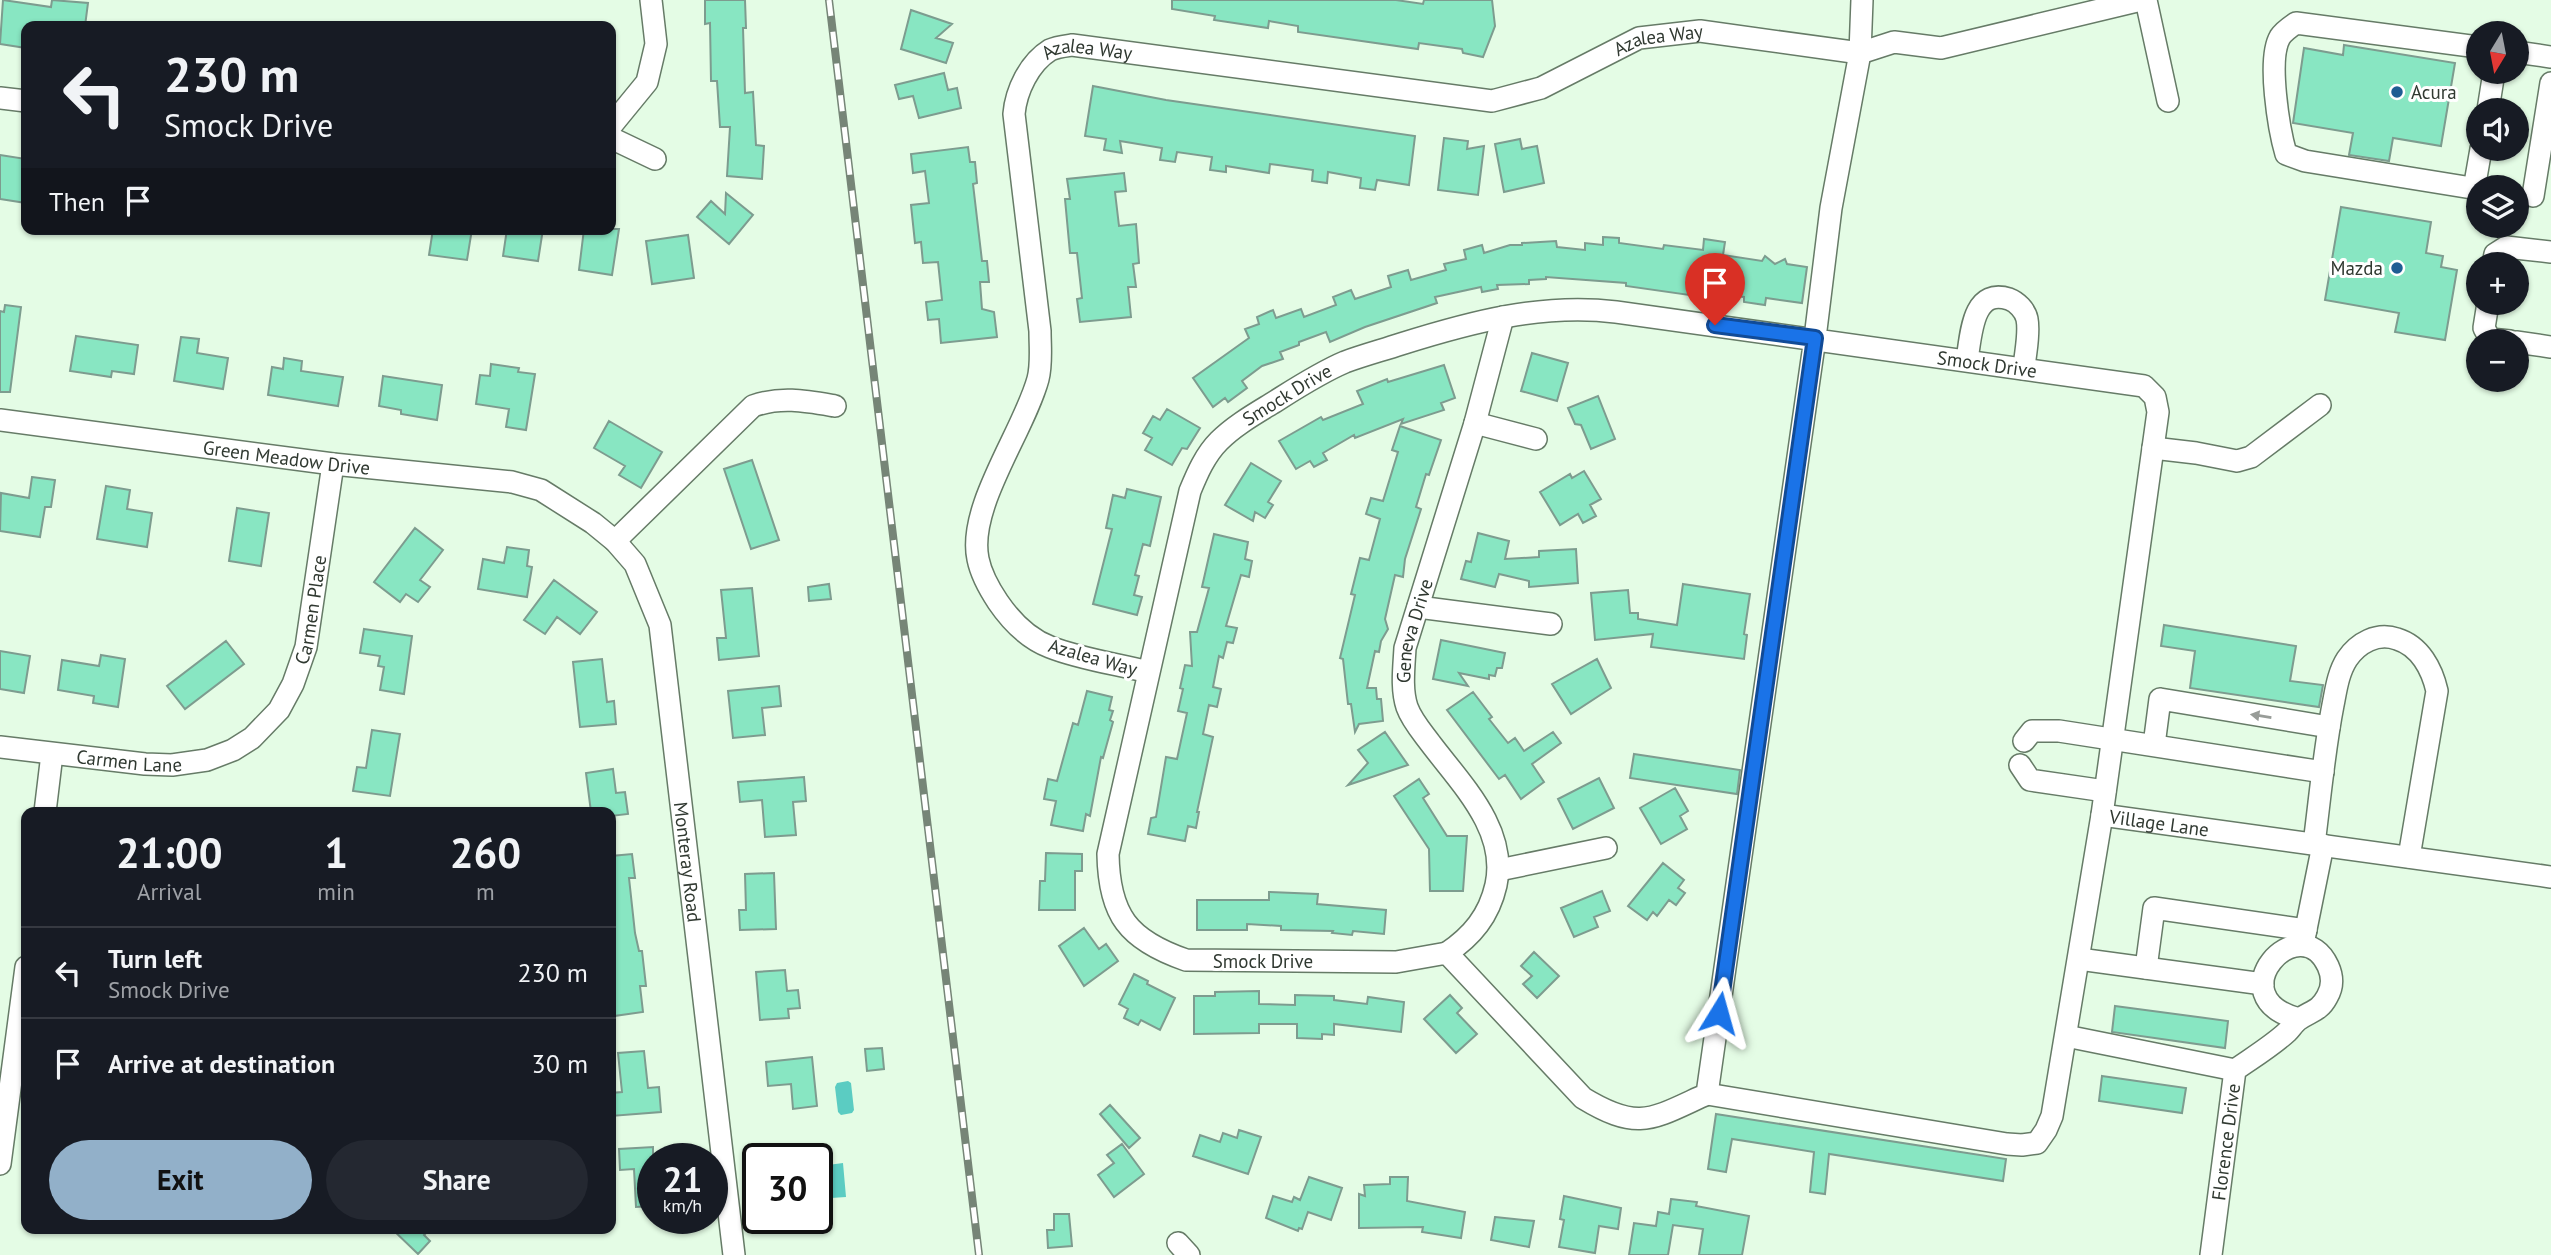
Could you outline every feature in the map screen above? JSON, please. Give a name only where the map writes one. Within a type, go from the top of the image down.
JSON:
[{"type":"street","points":[[616,120],[647,82],[656,44],[651,0]]},
{"type":"street","points":[[1707,1094],[1815,338],[1831,208],[1860,53],[1862,0]]},
{"type":"street","points":[[1860,53],[1894,43],[1941,48],[2143,0],[2168,101]]},
{"type":"street","points":[[2466,45],[2296,23],[2287,28],[2279,38],[2275,51],[2274,73],[2282,141],[2287,154],[2305,161],[2466,187]]},
{"type":"street","name":"Azalea Way","points":[[1148,672],[1049,647],[1029,635],[1009,617],[989,588],[978,559],[977,536],[984,503],[1025,415],[1041,366],[1040,331],[1014,114],[1015,99],[1022,83],[1041,58],[1052,49],[1072,45],[1492,102],[1541,88],[1639,38],[1700,31],[1860,53]]},
{"type":"street","points":[[2529,54],[2551,57]]},
{"type":"street","points":[[2534,196],[2551,83]]},
{"type":"street","points":[[0,98],[21,100]]},
{"type":"street","points":[[616,140],[655,159]]},
{"type":"street","points":[[2498,252],[2506,247],[2551,252]]},
{"type":"street","points":[[1967,360],[1974,317],[1983,302],[1995,297],[2008,299],[2024,311],[2027,320],[2024,369]]},
{"type":"street","name":"Smock Drive","points":[[1447,953],[1396,962],[1186,960],[1160,951],[1123,921],[1114,903],[1108,879],[1108,854],[1148,672],[1190,491],[1200,467],[1218,441],[1308,381],[1345,363],[1457,326],[1558,310],[1591,309],[1967,360],[2144,386],[2155,397]]},
{"type":"street","name":"Geneva Drive","points":[[1447,953],[1467,940],[1493,898],[1499,870],[1496,847],[1490,827],[1477,806],[1407,707],[1403,678],[1405,648],[1475,423],[1503,317]]},
{"type":"street","points":[[2529,343],[2551,346]]},
{"type":"street","name":"Village Lane","points":[[2155,397],[2158,412],[2102,815],[2551,877]]},
{"type":"street","points":[[615,541],[754,406],[767,401],[793,399],[835,407]]},
{"type":"street","points":[[2153,448],[2236,461],[2251,457],[2320,405]]},
{"type":"street","name":"Green Meadow Drive","points":[[0,420],[333,464],[512,482],[541,490],[568,506]]},
{"type":"street","points":[[1475,423],[1536,439]]},
{"type":"street","name":"Carmen Place","points":[[252,738],[279,710],[293,684],[306,647],[333,464]]},
{"type":"street","name":"Monteray Road","points":[[568,506],[615,541],[635,564],[660,625],[734,1255]]},
{"type":"street","points":[[1418,607],[1551,624]]},
{"type":"street","points":[[2304,938],[2319,844],[2323,772],[2339,675],[2354,649],[2368,640],[2383,637],[2396,638],[2413,647],[2424,659],[2434,677],[2437,691],[2409,857]]},
{"type":"street","points":[[2154,745],[2160,699],[2329,727]]},
{"type":"street","points":[[2024,741],[2032,731],[2059,731],[2323,772]]},
{"type":"street","name":"Carmen Lane","points":[[0,747],[172,765],[206,760],[233,750],[252,738]]},
{"type":"street","points":[[46,807],[52,754]]},
{"type":"street","points":[[2020,765],[2030,780],[2105,791]]},
{"type":"street","points":[[1447,953],[1583,1098],[1618,1116],[1635,1119],[1658,1116],[1707,1094],[2022,1145],[2037,1143],[2052,1116],[2102,815]]},
{"type":"street","points":[[1499,870],[1606,848]]},
{"type":"street","points":[[2146,968],[2154,908],[2304,938],[2326,963],[2332,978],[2331,990],[2326,1000],[2315,1012],[2299,1020],[2281,1015],[2269,1005],[2263,984],[2267,965],[2276,954],[2304,938]]},
{"type":"street","points":[[2079,959],[2263,984]]},
{"type":"street","name":"Florence Drive","points":[[2211,1255],[2235,1070],[2299,1020]]},
{"type":"street","points":[[2066,1036],[2235,1070]]},
{"type":"street","points":[[0,1164],[21,1060]]},
{"type":"water","points":[[837,1083],[851,1083],[854,1110],[841,1115],[838,1112],[835,1087]]},
{"type":"water","points":[[843,1163],[846,1197],[833,1198],[833,1164]]},
{"type":"building","points":[[3,0],[51,7],[52,0],[88,3],[86,21],[21,21],[21,47],[0,44]]},
{"type":"building","points":[[705,0],[745,0],[745,93],[753,92],[756,145],[764,146],[762,179],[727,176],[730,127],[720,127],[717,81],[711,81],[710,23],[705,24]]},
{"type":"building","points":[[1172,0],[1396,0],[1423,4],[1424,0],[1492,0],[1495,26],[1483,57],[1463,53],[1462,49],[1419,43],[1418,49],[1298,32],[1298,26],[1269,21],[1268,28],[1214,20],[1215,16],[1172,9]]},
{"type":"building","points":[[911,10],[952,24],[936,38],[953,43],[946,63],[901,49]]},
{"type":"building","points":[[2344,45],[2455,63],[2441,146],[2393,138],[2389,161],[2349,155],[2353,133],[2293,123],[2304,48],[2343,55]]},
{"type":"building","points":[[944,73],[948,90],[957,88],[961,108],[919,118],[913,96],[899,99],[895,85]]},
{"type":"building","points":[[1093,86],[1166,100],[1415,136],[1409,185],[1377,180],[1375,190],[1360,188],[1361,178],[1328,172],[1327,183],[1312,181],[1313,170],[1270,164],[1269,173],[1226,166],[1226,172],[1210,170],[1212,157],[1177,152],[1175,162],[1160,160],[1162,148],[1120,141],[1122,153],[1104,150],[1106,139],[1085,136]]},
{"type":"building","points":[[1444,138],[1468,141],[1467,149],[1484,146],[1478,195],[1438,190]]},
{"type":"building","points":[[1520,139],[1522,149],[1537,146],[1544,183],[1504,192],[1495,144]]},
{"type":"building","points":[[968,147],[970,162],[975,162],[977,183],[973,184],[982,261],[987,261],[989,282],[980,282],[982,309],[994,312],[997,337],[941,343],[939,319],[928,320],[926,302],[942,300],[938,262],[923,263],[921,242],[915,243],[911,205],[929,203],[925,171],[913,173],[911,154]]},
{"type":"building","points":[[0,155],[21,158],[21,202],[0,199]]},
{"type":"building","points":[[1124,173],[1126,191],[1115,192],[1119,226],[1136,224],[1139,263],[1133,264],[1136,287],[1128,287],[1131,317],[1080,322],[1077,299],[1082,298],[1077,253],[1070,253],[1065,199],[1070,199],[1067,179]]},
{"type":"building","points":[[726,193],[753,215],[729,244],[697,217],[711,201],[725,214]]},
{"type":"building","points":[[2341,207],[2431,222],[2426,253],[2443,256],[2441,267],[2457,270],[2445,340],[2395,332],[2399,313],[2325,300]]},
{"type":"building","points":[[616,229],[619,229],[612,275],[579,270],[583,235],[616,235]]},
{"type":"building","points":[[432,235],[471,235],[467,260],[429,255]]},
{"type":"building","points":[[506,235],[542,235],[538,261],[503,256]]},
{"type":"building","points":[[688,235],[694,278],[652,284],[646,241]]},
{"type":"building","points":[[1603,237],[1619,238],[1619,243],[1663,249],[1664,245],[1703,250],[1704,239],[1725,242],[1723,255],[1762,261],[1765,256],[1775,264],[1785,259],[1787,264],[1807,267],[1802,303],[1766,298],[1765,305],[1744,302],[1744,297],[1704,293],[1703,297],[1626,286],[1626,283],[1546,277],[1529,280],[1529,284],[1497,285],[1498,289],[1482,292],[1481,287],[1435,297],[1437,303],[1365,327],[1330,342],[1326,332],[1299,342],[1299,345],[1280,352],[1283,359],[1262,366],[1242,381],[1247,388],[1228,402],[1225,398],[1213,407],[1193,378],[1249,338],[1245,329],[1259,324],[1257,317],[1273,310],[1276,318],[1301,309],[1304,317],[1336,305],[1333,297],[1351,290],[1355,299],[1391,287],[1388,276],[1408,270],[1411,280],[1446,270],[1444,264],[1466,259],[1464,250],[1482,245],[1484,253],[1522,243],[1556,241],[1557,247],[1585,250],[1585,243],[1603,245]]},
{"type":"building","points":[[5,305],[21,307],[10,392],[0,392],[0,311],[4,312]]},
{"type":"building","points":[[76,336],[138,345],[134,374],[112,371],[111,377],[70,371]]},
{"type":"building","points":[[181,337],[199,339],[197,353],[228,358],[223,389],[174,381]]},
{"type":"building","points":[[1532,353],[1568,363],[1557,401],[1521,391]]},
{"type":"building","points":[[284,358],[302,361],[301,371],[343,377],[338,406],[268,395],[272,367],[283,369]]},
{"type":"building","points":[[491,364],[519,368],[518,372],[535,374],[526,430],[506,427],[509,409],[476,404],[480,375],[490,376]]},
{"type":"building","points":[[1444,365],[1455,398],[1441,403],[1444,410],[1401,424],[1403,419],[1355,438],[1354,435],[1323,453],[1327,460],[1314,467],[1310,461],[1296,469],[1279,441],[1321,417],[1323,420],[1363,404],[1357,391],[1387,379],[1388,382]]},
{"type":"building","points":[[383,376],[442,385],[437,420],[401,414],[401,410],[379,406]]},
{"type":"building","points":[[1598,396],[1615,439],[1591,449],[1581,425],[1575,424],[1568,408]]},
{"type":"building","points":[[1167,409],[1200,428],[1187,449],[1182,448],[1172,465],[1145,450],[1152,438],[1143,433],[1153,416],[1160,420]]},
{"type":"building","points":[[609,421],[662,452],[641,488],[619,475],[625,466],[594,448]]},
{"type":"building","points":[[1400,426],[1441,440],[1429,475],[1426,474],[1416,507],[1421,509],[1405,559],[1403,577],[1395,575],[1385,619],[1388,629],[1381,641],[1379,652],[1375,651],[1367,688],[1376,688],[1377,699],[1381,699],[1383,721],[1359,724],[1355,732],[1351,704],[1348,704],[1343,659],[1340,658],[1355,595],[1351,594],[1360,558],[1369,560],[1380,519],[1366,514],[1371,498],[1383,501],[1398,452],[1392,450]]},
{"type":"building","points":[[752,460],[779,540],[751,549],[724,469]]},
{"type":"building","points":[[1251,463],[1281,481],[1268,502],[1273,505],[1265,518],[1255,512],[1253,521],[1225,505]]},
{"type":"building","points":[[1584,471],[1601,499],[1590,505],[1596,516],[1583,523],[1578,514],[1560,525],[1540,492],[1570,474],[1572,478]]},
{"type":"building","points":[[32,477],[55,480],[51,507],[45,507],[40,537],[0,531],[1,493],[29,498]]},
{"type":"building","points":[[106,486],[130,490],[127,509],[152,513],[147,547],[97,539]]},
{"type":"building","points":[[1127,489],[1161,497],[1150,546],[1143,544],[1135,575],[1139,576],[1134,595],[1142,597],[1137,615],[1093,604],[1112,529],[1106,528],[1113,495],[1125,498]]},
{"type":"building","points":[[237,508],[269,513],[261,566],[229,561]]},
{"type":"building","points":[[415,528],[443,550],[420,580],[430,587],[418,602],[406,594],[400,602],[374,582]]},
{"type":"building","points":[[1478,533],[1509,541],[1505,559],[1539,557],[1539,551],[1576,549],[1578,583],[1529,587],[1529,581],[1499,574],[1495,587],[1461,579],[1466,561],[1471,562]]},
{"type":"building","points":[[1214,534],[1248,542],[1245,559],[1252,561],[1249,577],[1241,575],[1226,626],[1237,628],[1233,643],[1227,642],[1223,658],[1219,656],[1213,687],[1221,689],[1217,707],[1209,705],[1203,734],[1213,737],[1196,828],[1188,826],[1185,841],[1148,834],[1151,818],[1156,817],[1166,757],[1177,759],[1187,713],[1178,711],[1183,689],[1180,688],[1185,665],[1192,666],[1190,632],[1197,632],[1209,588],[1202,587]]},
{"type":"building","points":[[507,547],[529,550],[527,566],[532,567],[527,597],[478,589],[483,559],[504,563]]},
{"type":"building","points":[[554,580],[597,612],[580,634],[557,617],[545,634],[524,620]]},
{"type":"building","points":[[829,584],[831,599],[809,601],[808,587]]},
{"type":"building","points":[[1683,584],[1750,594],[1744,634],[1747,635],[1744,659],[1651,647],[1653,634],[1595,640],[1591,593],[1628,590],[1630,613],[1638,613],[1638,619],[1677,625]]},
{"type":"building","points":[[752,588],[759,656],[719,660],[717,638],[726,638],[721,590]]},
{"type":"building","points":[[2164,625],[2296,646],[2290,681],[2323,685],[2319,707],[2190,688],[2195,651],[2161,646]]},
{"type":"building","points":[[364,629],[412,636],[404,694],[380,690],[384,667],[378,666],[380,656],[360,653]]},
{"type":"building","points":[[1441,640],[1505,653],[1502,668],[1497,668],[1495,676],[1489,675],[1489,679],[1459,673],[1468,686],[1433,679]]},
{"type":"building","points":[[226,641],[244,664],[185,709],[167,686]]},
{"type":"building","points":[[0,651],[30,656],[24,693],[0,689]]},
{"type":"building","points":[[101,655],[125,659],[118,707],[93,703],[94,696],[58,690],[62,660],[99,666]]},
{"type":"building","points":[[602,659],[607,702],[614,701],[616,724],[580,727],[573,662]]},
{"type":"building","points":[[1597,659],[1611,688],[1571,714],[1552,684]]},
{"type":"building","points":[[779,686],[781,706],[762,708],[765,735],[733,738],[728,691]]},
{"type":"building","points":[[1087,691],[1112,697],[1109,710],[1113,711],[1110,720],[1113,722],[1103,758],[1101,757],[1090,816],[1086,814],[1083,831],[1051,825],[1056,801],[1044,799],[1048,779],[1057,781],[1073,723],[1078,725]]},
{"type":"building","points":[[1473,692],[1508,743],[1515,738],[1524,751],[1553,732],[1561,743],[1532,764],[1544,782],[1521,799],[1505,775],[1499,779],[1447,710]]},
{"type":"building","points":[[372,730],[400,734],[390,796],[353,791],[357,767],[366,768]]},
{"type":"building","points":[[1385,732],[1408,765],[1348,785],[1368,763],[1358,750]]},
{"type":"building","points":[[1634,754],[1740,770],[1737,794],[1630,778]]},
{"type":"building","points":[[613,769],[616,793],[625,792],[628,814],[616,815],[616,807],[590,807],[586,773]]},
{"type":"building","points":[[804,777],[806,801],[793,802],[796,835],[765,837],[762,800],[740,802],[738,782]]},
{"type":"building","points":[[1599,778],[1614,808],[1573,829],[1558,799]]},
{"type":"building","points":[[1419,779],[1429,794],[1423,798],[1447,836],[1467,836],[1463,891],[1430,891],[1429,849],[1394,796]]},
{"type":"building","points":[[1675,788],[1688,811],[1680,816],[1687,829],[1661,844],[1640,808]]},
{"type":"building","points":[[1046,853],[1082,854],[1082,871],[1075,871],[1075,910],[1039,910],[1040,881],[1045,881]]},
{"type":"building","points":[[632,854],[635,878],[629,878],[635,933],[639,951],[642,951],[646,986],[640,986],[643,1012],[616,1016],[616,856]]},
{"type":"building","points":[[1663,863],[1684,880],[1678,888],[1685,893],[1676,905],[1669,900],[1657,916],[1653,912],[1647,920],[1628,906]]},
{"type":"building","points":[[774,873],[776,929],[740,930],[739,910],[746,910],[745,874]]},
{"type":"building","points":[[1602,891],[1610,911],[1594,917],[1598,927],[1574,937],[1561,908]]},
{"type":"building","points":[[1269,892],[1318,894],[1317,904],[1386,910],[1384,934],[1353,931],[1352,935],[1332,933],[1333,931],[1281,930],[1281,926],[1247,924],[1247,930],[1197,930],[1197,900],[1269,900]]},
{"type":"building","points":[[1084,928],[1099,949],[1106,944],[1118,961],[1084,986],[1059,946]]},
{"type":"building","points":[[1534,952],[1559,976],[1537,998],[1523,984],[1532,976],[1521,966]]},
{"type":"building","points":[[785,970],[787,991],[798,990],[800,1008],[788,1009],[789,1018],[760,1020],[756,972]]},
{"type":"building","points":[[1134,974],[1175,998],[1160,1030],[1141,1020],[1138,1025],[1124,1018],[1128,1009],[1119,1004]]},
{"type":"building","points":[[1259,991],[1259,1004],[1295,1005],[1295,995],[1334,996],[1334,1000],[1367,1004],[1368,997],[1404,1002],[1401,1032],[1334,1024],[1334,1035],[1322,1034],[1322,1039],[1297,1038],[1297,1024],[1259,1024],[1259,1033],[1194,1034],[1194,996],[1215,996],[1215,992]]},
{"type":"building","points":[[1450,995],[1462,1008],[1457,1013],[1477,1034],[1456,1053],[1424,1019]]},
{"type":"building","points":[[2115,1006],[2228,1021],[2225,1048],[2112,1032]]},
{"type":"building","points":[[882,1048],[884,1069],[867,1071],[865,1049]]},
{"type":"building","points":[[644,1051],[648,1088],[659,1087],[661,1112],[616,1116],[616,1093],[622,1092],[618,1053]]},
{"type":"building","points":[[812,1057],[817,1106],[793,1109],[791,1084],[768,1086],[766,1062]]},
{"type":"building","points":[[2102,1076],[2186,1088],[2182,1113],[2099,1101]]},
{"type":"building","points":[[1110,1105],[1140,1138],[1129,1148],[1100,1114]]},
{"type":"building","points":[[1716,1114],[2006,1159],[2003,1181],[1829,1154],[1825,1194],[1810,1192],[1814,1152],[1732,1139],[1726,1172],[1708,1169]]},
{"type":"building","points":[[1239,1130],[1261,1137],[1248,1174],[1193,1156],[1200,1135],[1220,1142],[1223,1133],[1237,1138]]},
{"type":"building","points":[[1122,1144],[1144,1174],[1114,1197],[1098,1175],[1114,1163],[1107,1155]]},
{"type":"building","points":[[637,1148],[637,1207],[634,1169],[620,1170],[619,1149]]},
{"type":"building","points":[[1309,1177],[1342,1188],[1331,1220],[1308,1212],[1302,1229],[1299,1228],[1298,1231],[1266,1218],[1273,1196],[1292,1202],[1294,1197],[1300,1200]]},
{"type":"building","points":[[1390,1177],[1408,1177],[1407,1201],[1465,1212],[1461,1238],[1422,1232],[1423,1227],[1359,1228],[1359,1194],[1365,1196],[1364,1185],[1390,1184]]},
{"type":"building","points":[[1564,1196],[1621,1208],[1618,1229],[1599,1226],[1595,1253],[1559,1247],[1564,1220],[1560,1219]]},
{"type":"building","points":[[1671,1199],[1697,1202],[1696,1206],[1749,1216],[1742,1255],[1699,1255],[1703,1229],[1673,1225],[1668,1255],[1629,1255],[1634,1223],[1656,1226],[1658,1212],[1669,1214]]},
{"type":"building","points":[[1054,1214],[1069,1214],[1072,1246],[1048,1248],[1047,1230],[1054,1230]]},
{"type":"building","points":[[1495,1217],[1534,1221],[1529,1247],[1491,1240]]},
{"type":"building","points":[[397,1234],[425,1234],[430,1241],[418,1254]]},
{"type":"railway","points":[[829,0],[979,1255]]},
{"type":"place","name":"Acura","points":[[2397,92]]},
{"type":"place","name":"Mazda","points":[[2397,268]]},
{"type":"route","points":[[1715,325],[1815,338],[1719,1013]]}]
